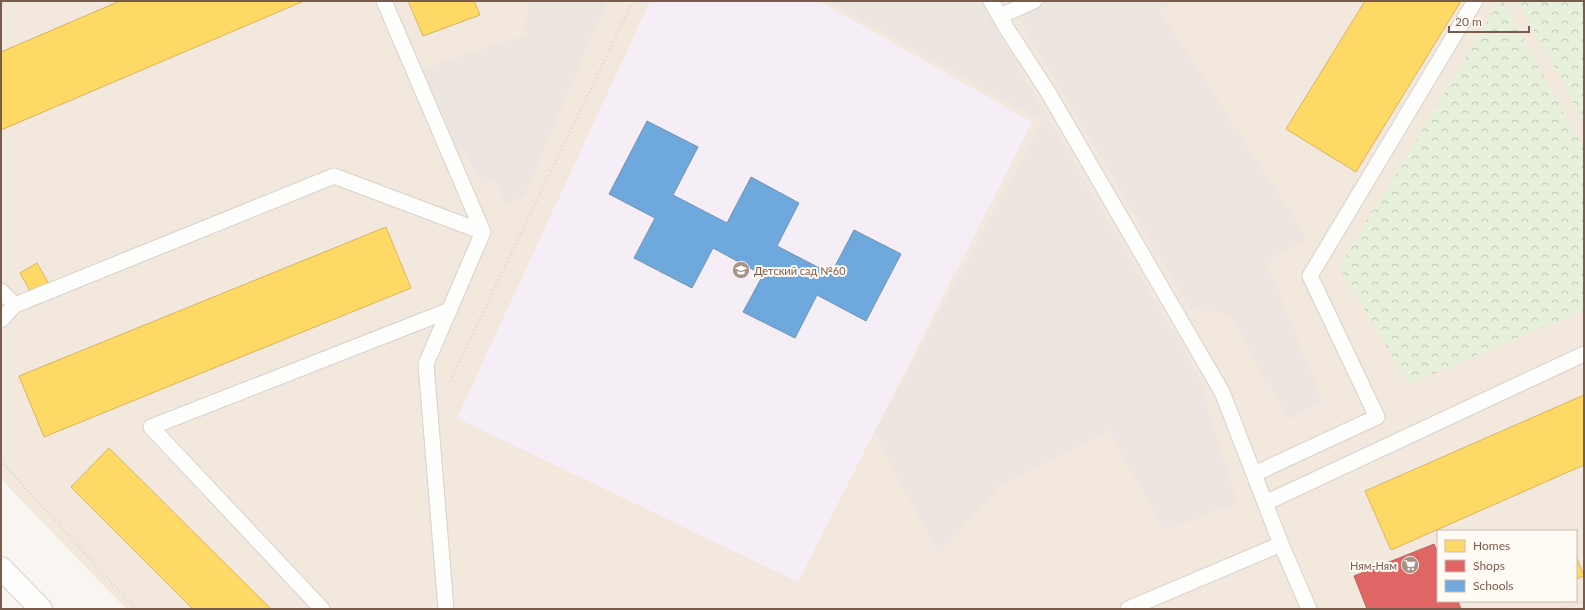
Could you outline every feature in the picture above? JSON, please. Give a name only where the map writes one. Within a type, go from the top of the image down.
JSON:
[{"type":"main road","points":[[1,568],[42,609]]},
{"type":"lane","points":[[384,1],[483,232],[426,364],[446,609]]},
{"type":"lane","points":[[991,1],[1048,92],[1222,392],[1281,544],[1309,609]]},
{"type":"lane","points":[[1000,16],[1034,1]]},
{"type":"lane","points":[[1254,474],[1377,417],[1310,276],[1475,1]]},
{"type":"lane","points":[[1,320],[15,305],[334,176],[483,232]]},
{"type":"lane","points":[[1,291],[15,305]]},
{"type":"lane","points":[[322,609],[151,427],[450,310]]},
{"type":"lane","points":[[1265,503],[1584,354]]},
{"type":"lane","points":[[1128,609],[1281,544]]},
{"type":"path","points":[[448,384],[633,1]]},
{"type":"path","points":[[1,462],[136,609]]},
{"type":"path","points":[[1558,609],[1584,602]]},
{"type":"shaded area","points":[[1,1],[1584,1],[1584,609],[126,609],[1,479]]},
{"type":"shaded area","points":[[528,1],[607,1],[525,195],[507,206],[495,181],[481,185],[465,152],[447,156],[407,73],[525,35]]},
{"type":"shaded area","name":"Детский сад №60","points":[[650,1],[819,1],[1032,122],[798,582],[457,418]]},
{"type":"shaded area","points":[[827,1],[980,1],[1198,374],[1237,503],[1164,531],[1109,430],[1001,485],[938,554],[875,433],[1042,121]]},
{"type":"shaded area","points":[[1008,1],[1175,1],[1159,9],[1307,238],[1267,263],[1323,402],[1288,420],[1229,314],[1191,309]]},
{"type":"green space","points":[[1500,1],[1503,1],[1584,149],[1584,310],[1409,384],[1339,267]]},
{"type":"green space","points":[[1518,1],[1584,1],[1584,122]]},
{"type":"building: Homes","points":[[120,1],[304,1],[1,130],[1,52]]},
{"type":"building: Homes","points":[[408,1],[474,1],[480,15],[423,36]]},
{"type":"building: Homes","points":[[1365,1],[1461,1],[1356,172],[1286,129]]},
{"type":"building: Homes","points":[[386,227],[411,288],[44,437],[19,376]]},
{"type":"building: Homes","points":[[37,263],[49,284],[32,294],[20,273]]},
{"type":"building: Homes","points":[[1584,395],[1584,465],[1391,550],[1365,491]]},
{"type":"building: Homes","points":[[109,448],[271,609],[193,609],[71,487]]},
{"type":"building: Homes","points":[[1577,558],[1584,576],[1577,579]]},
{"type":"building: Shops","name":"Ням-Ням","points":[[1434,544],[1437,551],[1437,602],[1458,602],[1461,609],[1367,609],[1354,576]]},
{"type":"building: Schools","points":[[647,121],[698,147],[673,195],[727,223],[751,177],[799,203],[777,246],[831,274],[854,230],[901,254],[866,321],[817,295],[795,338],[743,312],[763,275],[713,248],[692,288],[634,258],[655,218],[609,194]]},
{"type":"place","name":"Детский сад №60","points":[[741,270]]},
{"type":"place","name":"Ням-Ням","points":[[1410,565]]}]
